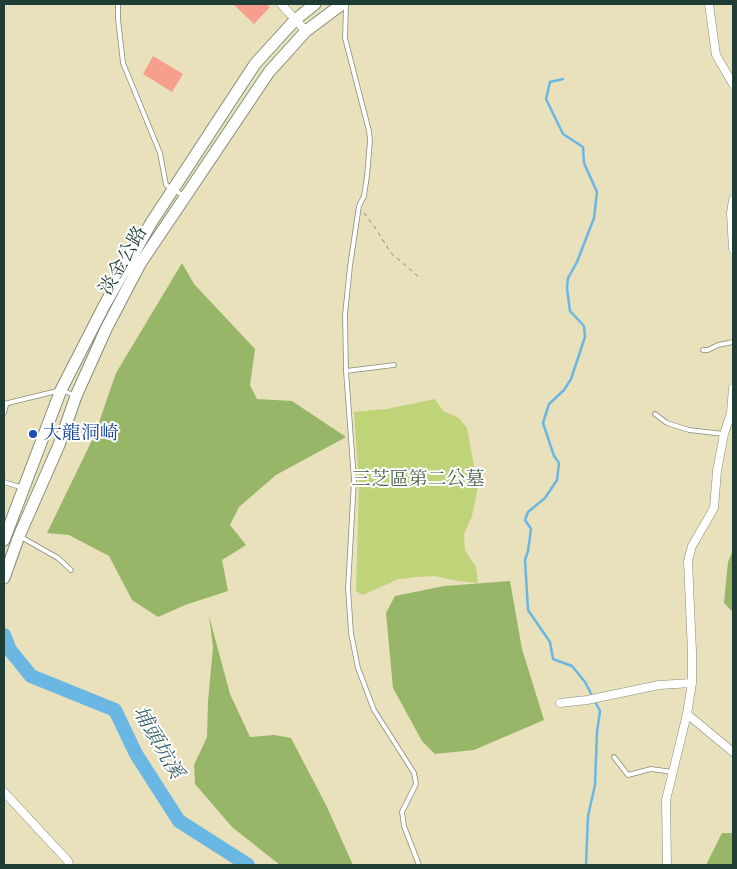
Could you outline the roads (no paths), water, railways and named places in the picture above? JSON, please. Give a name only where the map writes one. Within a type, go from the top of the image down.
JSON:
[{"type":"main road","name":"淡金公路","points":[[4,540],[61,390],[104,306],[151,222],[255,64],[295,20],[315,4]]},
{"type":"main road","name":"淡金公路","points":[[4,578],[19,536],[59,445],[76,396],[106,329],[140,264],[269,72],[306,31],[342,4]]},
{"type":"street","points":[[280,4],[306,31]]},
{"type":"street","points":[[709,4],[716,55],[733,84]]},
{"type":"street","points":[[733,200],[731,213],[733,249]]},
{"type":"street","points":[[667,865],[666,800],[687,714],[692,682],[688,561],[692,546],[714,508],[717,471],[724,434],[731,413],[733,388]]},
{"type":"street","points":[[560,703],[588,700],[659,685],[692,682]]},
{"type":"street","points":[[687,714],[733,752]]},
{"type":"street","points":[[4,792],[68,861],[69,865]]},
{"type":"lane","points":[[118,4],[123,63],[160,153],[166,185],[184,196]]},
{"type":"lane","points":[[346,4],[345,38],[370,140],[366,182],[364,196],[359,206],[345,315],[346,371],[354,480],[348,588],[351,633],[358,668],[374,710],[414,773],[416,784],[402,812],[404,826],[419,865]]},
{"type":"lane","points":[[703,350],[733,342]]},
{"type":"lane","points":[[346,371],[394,365]]},
{"type":"lane","points":[[4,414],[5,404],[61,390],[76,396]]},
{"type":"lane","points":[[655,414],[667,424],[689,430],[724,434]]},
{"type":"lane","points":[[4,482],[24,488]]},
{"type":"lane","points":[[19,536],[58,558],[70,570]]},
{"type":"lane","points":[[614,757],[628,775],[651,768],[673,772]]},
{"type":"waterway","points":[[563,79],[550,82],[546,99],[563,134],[583,147],[584,163],[597,192],[594,218],[577,262],[568,278],[567,288],[570,311],[584,326],[585,337],[571,379],[564,390],[549,404],[543,423],[554,456],[559,463],[557,480],[545,498],[528,512],[525,520],[531,529],[525,560],[528,610],[550,642],[553,659],[572,666],[585,682],[600,711],[597,732],[595,785],[588,816],[586,865]]},
{"type":"waterway","name":"埔頭坑溪","points":[[4,635],[10,650],[31,676],[115,710],[136,754],[179,821],[248,865]]},
{"type":"place","name":"大龍洞崎","points":[[33,434]]},
{"type":"park label","name":"三芝區第二公墓","points":[[418,480]]}]
